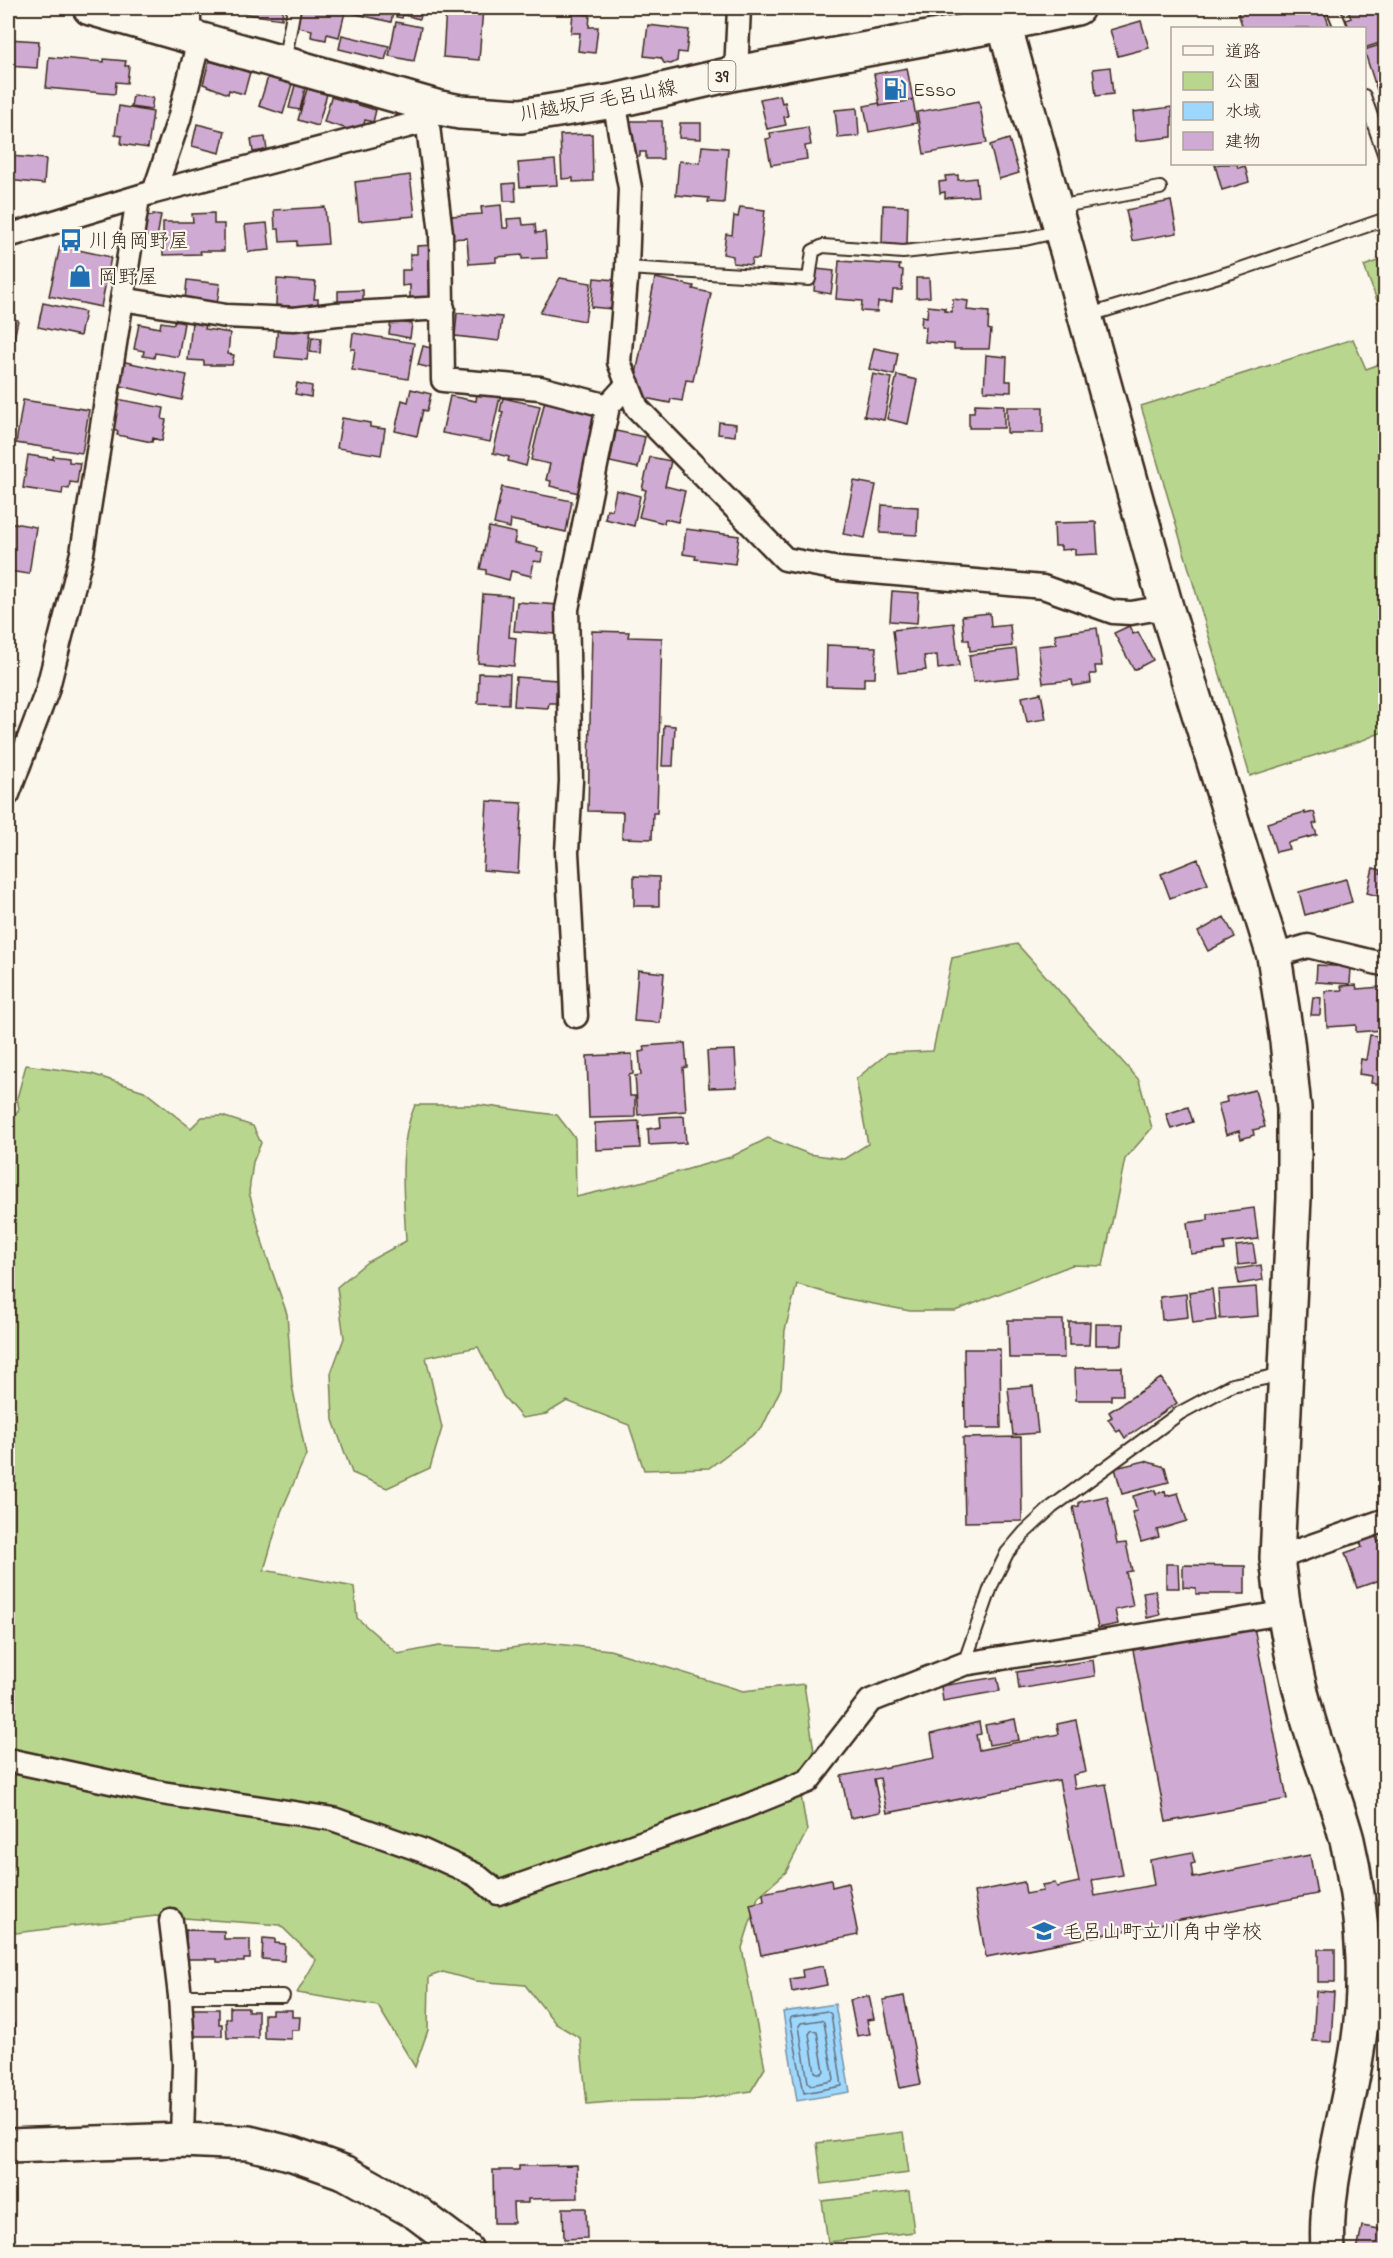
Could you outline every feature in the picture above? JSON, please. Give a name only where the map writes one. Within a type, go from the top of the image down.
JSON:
[{"type":"street","name":"川越坂戸毛呂山線","points":[[90,8],[192,28],[284,64],[433,113],[460,112],[520,116],[614,101],[736,73],[1004,24],[1077,8]]},
{"type":"street","points":[[736,73],[739,8]]},
{"type":"street","points":[[1004,24],[1166,607],[1274,956],[1287,1041],[1294,1108],[1294,1198],[1277,1558],[1283,1613],[1308,1717],[1347,1841],[1357,1903],[1374,1956],[1332,2176],[1328,2250]]},
{"type":"street","points":[[8,794],[47,691],[81,553],[122,299],[146,195],[179,119],[192,28]]},
{"type":"street","points":[[614,101],[630,188],[627,268],[619,362],[637,408],[785,559],[839,569],[1043,587],[1113,612],[1131,613],[1166,607]]},
{"type":"street","points":[[8,236],[146,195],[415,124],[433,113],[441,233],[443,380],[540,388],[608,406]]},
{"type":"street","points":[[122,299],[226,316],[294,319],[337,314],[443,308]]},
{"type":"street","points":[[576,1016],[567,852],[571,781],[567,609],[608,406],[628,384]]},
{"type":"street","points":[[1274,956],[1308,946],[1386,964]]},
{"type":"street","points":[[1277,1558],[1386,1520]]},
{"type":"street","points":[[8,1760],[162,1793],[333,1819],[421,1850],[476,1875],[498,1893],[744,1807],[808,1781],[870,1701],[964,1664],[1283,1613]]},
{"type":"street","points":[[171,1922],[180,1996],[184,2064],[182,2140]]},
{"type":"street","points":[[8,2146],[182,2140],[249,2144],[293,2154],[346,2173],[417,2213],[466,2250]]},
{"type":"lane","points":[[284,64],[294,8]]},
{"type":"lane","points":[[1333,8],[1341,27]]},
{"type":"lane","points":[[1366,99],[1386,159]]},
{"type":"lane","points":[[627,268],[809,279],[813,251],[823,246],[903,252],[1025,239],[1058,219],[1160,188]]},
{"type":"lane","points":[[1085,316],[1232,272],[1386,219]]},
{"type":"lane","points":[[964,1664],[992,1584],[1007,1553],[1024,1533],[1052,1507],[1180,1413],[1232,1385],[1284,1374]]},
{"type":"lane","points":[[180,1996],[284,1996]]},
{"type":"green space","points":[[1385,258],[1385,300],[1378,303],[1364,266]]},
{"type":"green space","points":[[1353,339],[1366,369],[1385,362],[1385,731],[1250,776],[1141,406]]},
{"type":"green space","points":[[1017,944],[1139,1080],[1152,1128],[1125,1159],[1103,1266],[1072,1265],[955,1311],[910,1311],[843,1298],[797,1284],[785,1330],[781,1388],[762,1428],[709,1468],[644,1470],[629,1425],[567,1401],[546,1414],[522,1418],[503,1396],[478,1347],[426,1357],[442,1428],[430,1468],[387,1488],[352,1473],[333,1420],[331,1373],[344,1338],[337,1287],[367,1262],[406,1241],[403,1189],[404,1154],[409,1121],[415,1105],[479,1105],[557,1115],[575,1138],[576,1197],[653,1179],[731,1157],[768,1138],[809,1154],[844,1159],[868,1144],[856,1079],[888,1053],[933,1051],[952,958]]},
{"type":"green space","points":[[26,1065],[92,1074],[144,1091],[191,1128],[202,1117],[222,1116],[253,1126],[261,1143],[253,1162],[249,1192],[264,1248],[287,1314],[292,1385],[306,1455],[281,1512],[264,1570],[354,1587],[357,1618],[398,1654],[439,1646],[503,1649],[548,1643],[610,1650],[743,1691],[804,1684],[814,1751],[800,1790],[807,1831],[786,1872],[758,1897],[742,1948],[765,2068],[751,2091],[693,2100],[587,2104],[580,2038],[556,2024],[525,1985],[475,1981],[443,1972],[429,1977],[428,2030],[415,2067],[378,2006],[297,1993],[316,1960],[280,1925],[156,1916],[8,1934],[8,1125],[19,1109],[17,1098]]},
{"type":"green space","points":[[903,2132],[909,2173],[822,2184],[817,2143]]},
{"type":"green space","points":[[909,2191],[914,2232],[828,2242],[822,2201]]},
{"type":"water","points":[[835,2004],[850,2092],[797,2101],[783,2012]]},
{"type":"building","points":[[248,8],[283,8],[282,19],[247,14]]},
{"type":"building","points":[[301,8],[346,8],[339,37],[327,34],[326,40],[311,37],[312,30],[297,27]]},
{"type":"building","points":[[348,8],[394,8],[391,22],[347,12]]},
{"type":"building","points":[[398,8],[423,8],[420,19],[403,15],[402,18],[396,17]]},
{"type":"building","points":[[446,8],[483,8],[479,60],[443,57]]},
{"type":"building","points":[[1243,8],[1323,8],[1330,27],[1243,27],[1237,10]]},
{"type":"building","points":[[1347,8],[1386,8],[1386,41],[1366,47],[1366,27],[1349,27],[1346,20],[1351,18]]},
{"type":"building","points":[[573,13],[590,15],[589,27],[598,27],[595,53],[578,51],[580,33],[571,33]]},
{"type":"building","points":[[1141,21],[1149,48],[1118,56],[1110,30]]},
{"type":"building","points":[[396,22],[421,27],[414,61],[389,56]]},
{"type":"building","points":[[648,25],[689,30],[686,53],[678,52],[677,61],[671,64],[664,63],[661,58],[644,56]]},
{"type":"building","points":[[342,35],[389,46],[385,60],[339,49]]},
{"type":"building","points":[[8,39],[39,41],[37,68],[8,66]]},
{"type":"building","points":[[1386,43],[1386,91],[1378,93],[1366,49]]},
{"type":"building","points":[[49,57],[104,62],[104,59],[126,61],[125,66],[129,66],[127,83],[116,82],[115,94],[46,88]]},
{"type":"building","points":[[209,61],[250,72],[244,94],[229,90],[228,94],[203,84]]},
{"type":"building","points":[[1110,67],[1113,94],[1096,96],[1093,69]]},
{"type":"building","points":[[907,68],[913,100],[880,106],[874,74]]},
{"type":"building","points":[[268,77],[292,84],[283,114],[259,106]]},
{"type":"building","points":[[295,85],[305,88],[300,110],[289,108]]},
{"type":"building","points":[[307,89],[327,94],[318,126],[298,120]]},
{"type":"building","points":[[133,95],[153,98],[151,110],[131,107]]},
{"type":"building","points":[[780,95],[782,103],[785,102],[788,116],[784,117],[786,125],[767,129],[760,99]]},
{"type":"building","points":[[331,97],[376,110],[373,122],[365,120],[362,133],[324,122]]},
{"type":"building","points":[[913,100],[917,123],[869,132],[864,106],[879,103],[880,106]]},
{"type":"building","points":[[979,101],[987,143],[924,154],[917,112]]},
{"type":"building","points":[[119,106],[153,112],[148,148],[121,144],[122,136],[115,135]]},
{"type":"building","points":[[1171,107],[1171,137],[1136,141],[1133,112]]},
{"type":"building","points":[[857,108],[859,136],[838,138],[835,110]]},
{"type":"building","points":[[629,121],[662,121],[663,159],[646,159],[646,152],[640,152],[640,156],[630,156]]},
{"type":"building","points":[[680,123],[701,123],[701,139],[679,138]]},
{"type":"building","points":[[197,124],[225,131],[220,153],[192,146]]},
{"type":"building","points":[[808,127],[811,145],[805,146],[807,159],[771,165],[766,139],[771,138],[770,133]]},
{"type":"building","points":[[592,134],[593,181],[573,182],[573,178],[562,179],[560,135]]},
{"type":"building","points":[[265,137],[267,150],[253,152],[251,139]]},
{"type":"building","points":[[1009,139],[1019,173],[999,179],[990,145]]},
{"type":"building","points":[[702,146],[728,148],[724,203],[708,202],[709,198],[676,195],[679,161],[700,163]]},
{"type":"building","points":[[10,156],[46,159],[44,184],[8,180]]},
{"type":"building","points":[[555,160],[557,185],[520,187],[518,163]]},
{"type":"building","points":[[1215,165],[1237,165],[1238,168],[1245,166],[1249,182],[1222,190]]},
{"type":"building","points":[[410,175],[415,216],[359,221],[355,182]]},
{"type":"building","points":[[958,175],[958,180],[976,178],[978,196],[945,198],[945,192],[940,193],[939,182],[946,181],[945,176]]},
{"type":"building","points":[[515,183],[516,201],[504,201],[503,184]]},
{"type":"building","points":[[1171,201],[1177,233],[1132,241],[1126,210]]},
{"type":"building","points":[[501,205],[503,228],[508,228],[507,219],[522,218],[523,225],[535,224],[536,233],[545,232],[547,258],[522,259],[522,255],[496,257],[496,262],[469,264],[467,238],[448,239],[450,216],[482,214],[481,207]]},
{"type":"building","points":[[883,205],[908,206],[907,245],[882,244]]},
{"type":"building","points":[[325,207],[328,244],[297,246],[297,241],[280,242],[279,229],[275,229],[274,210]]},
{"type":"building","points":[[740,207],[765,210],[759,259],[752,259],[751,265],[733,263],[733,256],[723,254],[726,234],[732,235],[734,216],[738,217]]},
{"type":"building","points":[[214,213],[214,224],[224,224],[224,251],[163,255],[163,222],[193,222],[192,214]]},
{"type":"building","points":[[153,214],[161,215],[157,238],[142,235],[145,215],[153,216]]},
{"type":"building","points":[[267,223],[270,250],[248,252],[245,225]]},
{"type":"building","points":[[434,245],[434,277],[430,277],[430,303],[410,304],[410,285],[402,286],[402,270],[410,270],[410,254],[417,254],[417,246]]},
{"type":"building","name":"岡野屋","points":[[60,246],[111,257],[101,307],[49,296]]},
{"type":"building","points":[[839,261],[900,265],[899,269],[903,270],[902,290],[893,290],[892,302],[878,302],[877,312],[861,311],[862,301],[836,299]]},
{"type":"building","points":[[816,269],[834,271],[831,294],[814,291]]},
{"type":"building","points":[[560,278],[591,283],[585,321],[540,313]]},
{"type":"building","points":[[594,278],[615,280],[612,309],[591,307]]},
{"type":"building","points":[[655,278],[694,286],[693,289],[711,293],[693,381],[686,380],[682,401],[671,399],[670,403],[645,398],[636,374]]},
{"type":"building","points":[[916,278],[929,278],[930,297],[916,298]]},
{"type":"building","points":[[277,279],[316,282],[314,299],[318,299],[318,306],[314,308],[276,305]]},
{"type":"building","points":[[187,280],[220,284],[217,304],[185,300]]},
{"type":"building","points":[[363,290],[363,309],[338,309],[338,291]]},
{"type":"building","points":[[953,299],[968,301],[967,310],[989,312],[988,329],[991,330],[989,349],[954,349],[954,344],[925,342],[926,327],[921,326],[922,316],[927,317],[928,306],[945,308],[945,311],[952,312]]},
{"type":"building","points":[[43,303],[85,312],[80,336],[38,327]]},
{"type":"building","points":[[457,313],[502,317],[499,341],[455,336]]},
{"type":"building","points":[[8,318],[18,320],[11,353],[8,352]]},
{"type":"building","points":[[174,321],[184,323],[178,357],[155,353],[154,358],[143,356],[144,351],[134,349],[139,324],[160,328],[161,322],[174,324]]},
{"type":"building","points":[[391,321],[412,324],[410,338],[389,334]]},
{"type":"building","points":[[192,322],[206,324],[205,329],[230,333],[228,354],[234,355],[232,365],[204,365],[204,361],[188,360]]},
{"type":"building","points":[[278,325],[311,328],[307,360],[275,357]]},
{"type":"building","points":[[353,333],[414,343],[408,379],[352,370],[355,349],[351,349]]},
{"type":"building","points":[[312,337],[321,338],[320,353],[310,352]]},
{"type":"building","points":[[423,346],[435,349],[431,368],[418,365]]},
{"type":"building","points":[[874,348],[898,353],[894,375],[869,369]]},
{"type":"building","points":[[986,355],[1007,357],[1006,381],[1011,381],[1011,392],[984,391]]},
{"type":"building","points":[[121,361],[187,375],[182,400],[116,385]]},
{"type":"building","points":[[873,374],[892,378],[884,420],[864,416]]},
{"type":"building","points":[[897,375],[917,380],[908,424],[887,419]]},
{"type":"building","points":[[297,383],[312,386],[311,397],[295,394]]},
{"type":"building","points":[[411,389],[431,394],[427,411],[423,410],[417,436],[395,431],[402,400],[408,402]]},
{"type":"building","points":[[477,393],[500,397],[490,442],[442,433],[450,396],[476,401]]},
{"type":"building","points":[[503,398],[540,406],[526,466],[508,461],[509,457],[493,453],[503,412],[500,411]]},
{"type":"building","points":[[117,399],[164,408],[162,419],[166,420],[162,441],[153,438],[152,442],[117,435],[118,431],[111,430]]},
{"type":"building","points":[[23,400],[89,410],[82,453],[16,443]]},
{"type":"building","points":[[545,400],[596,411],[587,451],[592,453],[583,494],[550,486],[551,481],[546,480],[550,464],[531,460]]},
{"type":"building","points":[[975,404],[1004,405],[1004,428],[969,428],[969,412],[974,412]]},
{"type":"building","points":[[1007,407],[1043,407],[1043,433],[1007,433]]},
{"type":"building","points":[[342,418],[370,423],[370,427],[385,429],[381,455],[337,448]]},
{"type":"building","points":[[719,422],[736,424],[735,436],[718,434]]},
{"type":"building","points":[[616,431],[645,437],[638,468],[610,462]]},
{"type":"building","points":[[28,455],[53,459],[53,456],[69,458],[69,462],[80,463],[77,483],[70,482],[69,489],[63,488],[62,494],[23,488]]},
{"type":"building","points":[[650,457],[671,461],[665,486],[685,491],[678,522],[665,519],[664,523],[639,517],[646,490],[642,489]]},
{"type":"building","points":[[854,481],[876,485],[865,538],[843,534]]},
{"type":"building","points":[[502,487],[572,501],[566,532],[511,520],[510,528],[494,524]]},
{"type":"building","points":[[616,490],[640,496],[634,526],[605,519],[607,509],[612,510]]},
{"type":"building","points":[[882,505],[918,507],[917,535],[880,533]]},
{"type":"building","points":[[8,522],[36,527],[29,574],[8,571]]},
{"type":"building","points":[[1096,522],[1098,554],[1075,555],[1075,549],[1061,550],[1061,546],[1055,546],[1054,523]]},
{"type":"building","points":[[489,527],[516,533],[514,543],[538,548],[537,552],[543,553],[541,562],[534,561],[531,576],[511,571],[509,580],[486,574],[486,570],[480,569]]},
{"type":"building","points":[[686,529],[739,536],[735,564],[695,559],[696,556],[683,554]]},
{"type":"building","points":[[892,591],[919,593],[917,623],[890,621]]},
{"type":"building","points":[[483,594],[512,596],[509,637],[516,638],[514,666],[478,663]]},
{"type":"building","points":[[517,602],[559,605],[556,634],[514,631]]},
{"type":"building","points":[[990,613],[991,627],[1010,625],[1012,646],[970,651],[969,640],[964,640],[962,616]]},
{"type":"building","points":[[954,623],[959,666],[938,669],[937,655],[924,656],[926,670],[898,673],[893,630]]},
{"type":"building","points":[[1129,626],[1133,634],[1138,632],[1153,660],[1134,670],[1114,633]]},
{"type":"building","points":[[1097,628],[1102,666],[1095,666],[1096,674],[1090,674],[1091,683],[1073,686],[1072,680],[1043,683],[1038,646],[1056,644],[1055,634]]},
{"type":"building","points":[[592,631],[629,632],[628,637],[662,638],[657,813],[653,813],[652,839],[622,838],[623,812],[588,811]]},
{"type":"building","points":[[827,645],[876,647],[875,678],[864,678],[864,687],[826,686]]},
{"type":"building","points":[[1016,649],[1019,677],[973,682],[969,655]]},
{"type":"building","points":[[479,673],[510,674],[509,704],[478,703]]},
{"type":"building","points":[[516,677],[557,680],[556,703],[549,703],[548,708],[514,706]]},
{"type":"building","points":[[1041,693],[1046,719],[1027,722],[1022,697]]},
{"type":"building","points":[[664,725],[675,726],[673,766],[662,766]]},
{"type":"building","points":[[487,801],[522,803],[518,873],[483,870]]},
{"type":"building","points":[[1305,812],[1305,814],[1314,812],[1317,823],[1313,824],[1317,835],[1287,843],[1289,849],[1276,852],[1267,823]]},
{"type":"building","points":[[1198,859],[1208,884],[1170,898],[1161,874]]},
{"type":"building","points":[[1373,868],[1381,870],[1380,873],[1386,875],[1386,898],[1367,893]]},
{"type":"building","points":[[634,876],[659,877],[659,906],[634,906]]},
{"type":"building","points":[[1346,879],[1352,902],[1305,915],[1299,892]]},
{"type":"building","points":[[1224,917],[1235,937],[1208,951],[1198,932]]},
{"type":"building","points":[[1317,965],[1351,967],[1350,984],[1316,982]]},
{"type":"building","points":[[638,970],[664,973],[660,1023],[634,1021]]},
{"type":"building","points":[[1356,985],[1357,989],[1381,987],[1384,1030],[1356,1032],[1356,1025],[1327,1027],[1325,991],[1342,990],[1341,986]]},
{"type":"building","points":[[1313,997],[1321,998],[1320,1015],[1311,1015]]},
{"type":"building","points":[[1370,1035],[1386,1037],[1386,1086],[1371,1083],[1372,1076],[1359,1074],[1361,1059],[1366,1060]]},
{"type":"building","points":[[685,1043],[687,1067],[683,1068],[686,1111],[638,1115],[635,1076],[641,1075],[639,1052],[645,1051],[644,1046]]},
{"type":"building","points":[[735,1050],[737,1087],[709,1088],[707,1051]]},
{"type":"building","points":[[632,1054],[633,1074],[629,1075],[630,1096],[635,1096],[635,1117],[589,1118],[587,1056]]},
{"type":"building","points":[[1255,1090],[1265,1127],[1253,1130],[1254,1135],[1241,1139],[1239,1131],[1226,1135],[1218,1104],[1227,1102],[1226,1097]]},
{"type":"building","points":[[1188,1107],[1193,1122],[1171,1129],[1166,1114]]},
{"type":"building","points":[[684,1116],[686,1143],[649,1145],[648,1129],[661,1127],[660,1117]]},
{"type":"building","points":[[639,1121],[640,1148],[596,1150],[595,1123]]},
{"type":"building","points":[[1254,1208],[1258,1239],[1224,1243],[1225,1250],[1191,1254],[1187,1223],[1208,1220],[1208,1214]]},
{"type":"building","points":[[1253,1244],[1256,1263],[1238,1265],[1236,1246]]},
{"type":"building","points":[[1261,1265],[1263,1280],[1239,1284],[1236,1269]]},
{"type":"building","points":[[1256,1287],[1258,1316],[1220,1319],[1218,1290]]},
{"type":"building","points":[[1212,1289],[1216,1320],[1193,1323],[1189,1292]]},
{"type":"building","points":[[1186,1294],[1188,1317],[1162,1320],[1160,1297]]},
{"type":"building","points":[[1008,1320],[1063,1320],[1064,1358],[1009,1358]]},
{"type":"building","points":[[1069,1322],[1090,1322],[1089,1345],[1069,1345]]},
{"type":"building","points":[[1096,1324],[1123,1324],[1122,1345],[1096,1345]]},
{"type":"building","points":[[964,1349],[1000,1349],[1001,1428],[965,1428]]},
{"type":"building","points":[[1122,1367],[1123,1395],[1111,1395],[1111,1400],[1076,1400],[1075,1368]]},
{"type":"building","points":[[1161,1378],[1177,1403],[1125,1438],[1120,1430],[1117,1432],[1108,1419],[1112,1417],[1109,1412]]},
{"type":"building","points":[[1033,1386],[1038,1433],[1013,1435],[1008,1388]]},
{"type":"building","points":[[1021,1437],[1022,1521],[965,1522],[963,1438]]},
{"type":"building","points":[[1145,1461],[1165,1467],[1169,1482],[1122,1494],[1115,1468]]},
{"type":"building","points":[[1155,1490],[1156,1494],[1165,1491],[1166,1496],[1178,1493],[1187,1521],[1157,1530],[1159,1537],[1141,1542],[1132,1512],[1137,1511],[1133,1496]]},
{"type":"building","points":[[1107,1496],[1117,1544],[1126,1543],[1132,1571],[1126,1572],[1133,1606],[1115,1610],[1118,1624],[1098,1628],[1073,1507],[1079,1506],[1079,1502]]},
{"type":"building","points":[[1376,1536],[1378,1542],[1386,1539],[1386,1578],[1357,1588],[1345,1553],[1362,1547],[1360,1542]]},
{"type":"building","points":[[1166,1564],[1178,1564],[1179,1588],[1166,1588]]},
{"type":"building","points":[[1183,1565],[1245,1566],[1245,1594],[1196,1594],[1196,1588],[1183,1587]]},
{"type":"building","points":[[1155,1590],[1160,1615],[1147,1618],[1143,1592]]},
{"type":"building","points":[[1254,1627],[1287,1799],[1166,1822],[1133,1650]]},
{"type":"building","points":[[1093,1660],[1095,1676],[1019,1689],[1017,1672]]},
{"type":"building","points":[[997,1677],[1000,1691],[943,1701],[941,1686]]},
{"type":"building","points":[[1015,1719],[1019,1740],[989,1745],[985,1725]]},
{"type":"building","points":[[1076,1720],[1086,1772],[1073,1775],[1075,1789],[1106,1784],[1123,1875],[1092,1880],[1095,1896],[1154,1885],[1150,1860],[1192,1852],[1195,1863],[1191,1864],[1193,1878],[1310,1855],[1317,1894],[986,1957],[974,1892],[1024,1882],[1026,1894],[1043,1891],[1042,1885],[1055,1883],[1057,1887],[1079,1882],[1059,1780],[887,1813],[880,1778],[874,1779],[881,1812],[850,1818],[841,1776],[935,1758],[931,1734],[979,1722],[981,1734],[976,1735],[979,1750],[1059,1734],[1057,1724]]},
{"type":"building","points":[[831,1879],[832,1887],[848,1883],[858,1935],[761,1955],[750,1904],[764,1901],[763,1893]]},
{"type":"building","points":[[186,1930],[224,1931],[224,1939],[250,1939],[250,1959],[244,1959],[244,1962],[217,1962],[217,1959],[186,1959]]},
{"type":"building","points":[[263,1938],[275,1939],[275,1943],[285,1944],[284,1961],[262,1959]]},
{"type":"building","points":[[1318,1949],[1335,1949],[1335,1982],[1318,1982]]},
{"type":"building","points":[[823,1966],[827,1985],[792,1992],[790,1979],[803,1977],[802,1970]]},
{"type":"building","points":[[1316,1991],[1334,1992],[1331,2042],[1313,2041]]},
{"type":"building","points":[[869,1996],[874,2019],[867,2020],[870,2034],[857,2036],[850,2000]]},
{"type":"building","points":[[904,1996],[921,2084],[900,2088],[883,2000]]},
{"type":"building","points":[[230,2007],[248,2007],[248,2011],[258,2011],[258,2038],[227,2038],[226,2019],[230,2018]]},
{"type":"building","points":[[193,2009],[219,2009],[222,2036],[189,2036],[189,2023],[193,2023]]},
{"type":"building","points":[[272,2010],[292,2010],[292,2017],[300,2017],[299,2030],[291,2030],[291,2039],[264,2038],[264,2014],[272,2014]]},
{"type":"building","points":[[8,2024],[14,2024],[16,2059],[8,2060]]},
{"type":"building","points":[[577,2165],[578,2198],[528,2199],[528,2203],[513,2203],[514,2223],[494,2223],[493,2170],[519,2170],[519,2166]]},
{"type":"building","points":[[563,2208],[586,2208],[587,2238],[564,2239]]},
{"type":"building","points":[[1362,2226],[1379,2229],[1386,2244],[1386,2250],[1357,2250]]},
{"type":"place","name":"Esso","points":[[895,89]]},
{"type":"place","name":"川角岡野屋","points":[[71,240]]},
{"type":"place","name":"岡野屋","points":[[80,276]]},
{"type":"place","name":"毛呂山町立川角中学校","points":[[1044,1931]]}]
